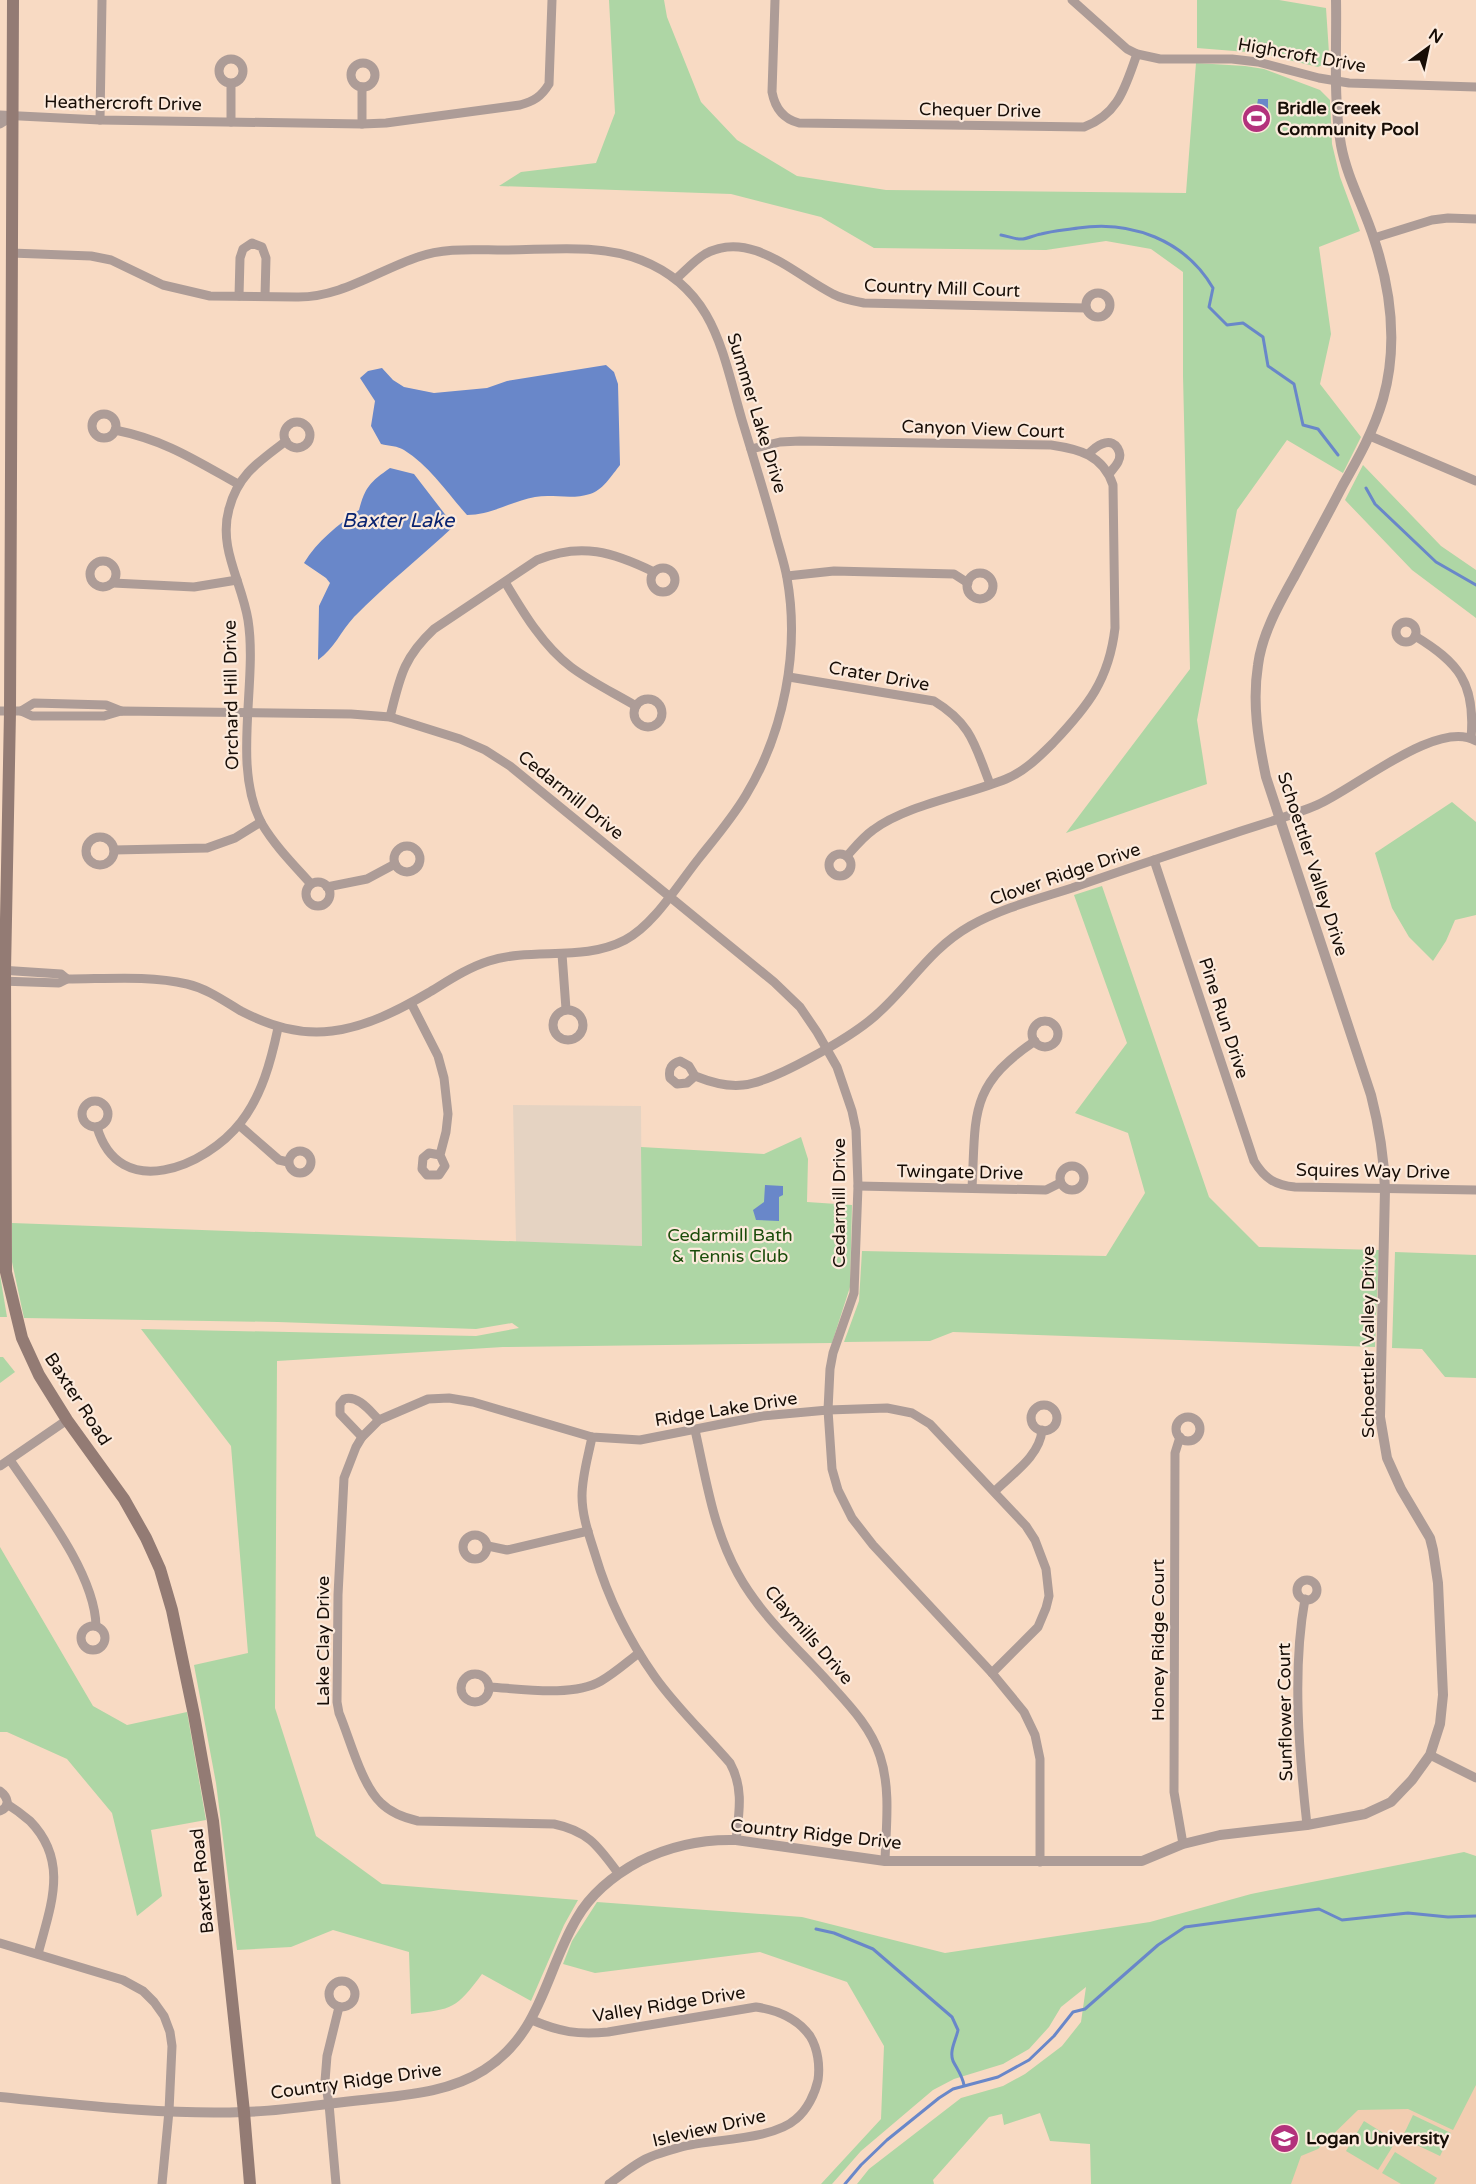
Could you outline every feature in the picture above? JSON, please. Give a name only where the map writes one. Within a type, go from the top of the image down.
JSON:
[{"type":"main road","name":"Baxter Road","points":[[13,0],[10,711],[3,976],[6,1272],[15,1314],[30,1357],[67,1420],[124,1499],[146,1538],[160,1569],[172,1610],[213,1821],[250,2184]]},
{"type":"street","points":[[100,120],[102,0]]},
{"type":"street","name":"Heathercroft Drive","points":[[0,115],[100,120],[363,124],[420,119],[520,105],[534,101],[542,95],[549,84],[552,0]]},
{"type":"street","name":"Chequer Drive","points":[[775,0],[773,102],[783,115],[799,123],[1084,127],[1097,122],[1116,106],[1137,54]]},
{"type":"street","name":"Highcroft Drive","points":[[1072,0],[1127,49],[1137,54],[1167,59],[1222,59],[1258,62],[1337,81],[1476,87]]},
{"type":"street","name":"Schoettler Valley Drive","points":[[1336,0],[1337,81],[1341,143],[1346,165],[1374,238],[1389,301],[1392,330],[1389,367],[1370,436],[1269,627],[1258,663],[1255,699],[1257,736],[1266,777],[1371,1095],[1380,1135],[1385,1189],[1380,1417],[1387,1458],[1401,1489],[1430,1538],[1436,1566],[1443,1695],[1440,1724],[1430,1755]]},
{"type":"street","points":[[231,84],[231,122]]},
{"type":"street","points":[[362,87],[363,124]]},
{"type":"street","points":[[0,124],[13,117]]},
{"type":"street","points":[[1374,238],[1432,220],[1476,219]]},
{"type":"street","points":[[239,296],[240,258],[243,249],[252,243],[262,247],[266,258],[265,296]]},
{"type":"street","name":"Country Mill Court","points":[[677,278],[707,253],[734,247],[748,248],[765,254],[832,294],[864,303],[1086,308]]},
{"type":"street","name":"Summer Lake Drive","points":[[3,976],[59,983],[67,979],[161,980],[192,985],[278,1028],[311,1032],[331,1031],[359,1026],[411,1003],[488,961],[503,957],[562,954],[608,947],[627,939],[643,927],[727,823],[760,770],[789,677],[791,636],[787,576],[713,325],[701,306],[677,278],[640,260],[586,249],[457,250],[418,257],[336,292],[308,297],[210,296],[163,285],[111,260],[92,256],[11,253]]},
{"type":"street","points":[[115,430],[159,441],[238,484]]},
{"type":"street","points":[[1370,436],[1475,477]]},
{"type":"street","name":"Orchard Hill Drive","points":[[286,441],[246,473],[238,484],[231,501],[226,523],[228,554],[248,621],[250,653],[248,775],[261,822],[283,853],[311,884],[306,894],[308,901],[315,905],[323,904],[328,899],[327,887]]},
{"type":"street","name":"Canyon View Court","points":[[751,449],[780,442],[800,441],[1051,445],[1076,449],[1088,454],[1109,474]]},
{"type":"street","points":[[847,856],[866,835],[883,824],[916,810],[1007,779],[1029,767],[1078,716],[1099,686],[1113,646],[1115,628],[1114,504],[1113,486],[1109,474],[1120,460],[1120,451],[1112,443],[1103,443],[1088,454]]},
{"type":"street","points":[[390,717],[399,681],[414,649],[434,629],[537,560],[568,551],[599,551],[625,558],[654,572]]},
{"type":"street","points":[[787,576],[834,571],[954,574],[968,583]]},
{"type":"street","points":[[113,583],[194,587],[237,580]]},
{"type":"street","points":[[506,582],[522,610],[555,653],[571,667],[636,706]]},
{"type":"street","points":[[1415,636],[1445,654],[1464,674],[1476,705],[1474,740]]},
{"type":"street","name":"Crater Drive","points":[[789,677],[934,701],[967,729],[974,741],[990,784]]},
{"type":"street","name":"Cedarmill Drive","points":[[10,711],[32,716],[104,716],[120,711],[351,714],[390,717],[460,739],[485,750],[510,766],[774,982],[800,1007],[837,1067],[852,1111],[858,1152],[854,1293],[833,1353],[828,1410],[832,1469],[838,1490],[852,1518],[873,1545],[992,1673],[1024,1712],[1035,1735],[1040,1759],[1040,1862]]},
{"type":"street","name":"Clover Ridge Drive","points":[[695,1077],[728,1086],[754,1084],[769,1079],[827,1048],[875,1016],[932,954],[970,926],[1018,904],[1317,805],[1387,764],[1439,739],[1459,736],[1474,740]]},
{"type":"street","points":[[114,850],[207,848],[235,838],[261,822]]},
{"type":"street","name":"Pine Run Drive","points":[[1154,860],[1254,1161],[1270,1181]]},
{"type":"street","points":[[311,884],[321,882],[327,887],[367,879],[395,864]]},
{"type":"street","points":[[562,954],[566,1009]]},
{"type":"street","points":[[411,1003],[438,1056],[444,1078],[448,1114],[440,1155]]},
{"type":"street","points":[[97,1127],[108,1150],[126,1166],[139,1170],[159,1172],[176,1168],[199,1157],[216,1146],[239,1125],[260,1089],[269,1066],[278,1028]]},
{"type":"street","points":[[972,1188],[975,1129],[983,1092],[1004,1064],[1035,1041]]},
{"type":"street","points":[[239,1125],[279,1160],[288,1162]]},
{"type":"street","name":"Squires Way Drive","points":[[1270,1181],[1295,1187],[1476,1190]]},
{"type":"street","name":"Twingate Drive","points":[[858,1186],[1046,1190],[1060,1183]]},
{"type":"street","points":[[365,1434],[340,1414],[339,1408],[342,1401],[352,1397],[379,1419]]},
{"type":"street","name":"Ridge Lake Drive","points":[[365,1434],[379,1419],[428,1399],[448,1398],[473,1402],[592,1437],[640,1440],[762,1416],[828,1410],[888,1408],[912,1413],[930,1424],[995,1491],[1035,1540],[1046,1569],[1049,1596],[1038,1627],[992,1673]]},
{"type":"street","points":[[0,1466],[67,1420]]},
{"type":"street","name":"Claymills Drive","points":[[695,1430],[717,1526],[738,1574],[767,1616],[862,1720],[873,1740],[880,1758],[887,1799],[885,1861]]},
{"type":"street","points":[[995,1491],[1034,1453],[1041,1442],[1042,1430]]},
{"type":"street","name":"Lake Clay Drive","points":[[365,1434],[349,1461],[341,1496],[337,1702],[339,1713],[373,1792],[381,1803],[392,1811],[405,1818],[418,1821],[554,1824],[569,1827],[596,1844],[618,1873]]},
{"type":"street","points":[[592,1437],[582,1496],[584,1517],[601,1573],[617,1614],[639,1653],[679,1707],[723,1755],[735,1772],[740,1789],[736,1840]]},
{"type":"street","name":"Honey Ridge Court","points":[[1180,1437],[1175,1453],[1174,1792],[1183,1844]]},
{"type":"street","points":[[10,1460],[74,1559],[96,1614],[96,1626]]},
{"type":"street","points":[[488,1546],[507,1550],[588,1531]]},
{"type":"street","name":"Sunflower Court","points":[[1305,1599],[1300,1628],[1299,1748],[1307,1825]]},
{"type":"street","points":[[490,1688],[558,1689],[591,1685],[602,1680],[639,1653]]},
{"type":"street","points":[[1430,1755],[1476,1778]]},
{"type":"street","name":"Country Ridge Drive","points":[[0,2097],[169,2111],[244,2112],[422,2093],[455,2085],[484,2070],[503,2055],[532,2020],[577,1917],[602,1886],[618,1873],[663,1851],[714,1839],[736,1840],[885,1861],[1142,1861],[1183,1844],[1220,1835],[1307,1825],[1365,1814],[1391,1802],[1412,1780],[1430,1755]]},
{"type":"street","points":[[0,1791],[7,1797],[8,1804],[40,1833],[49,1848],[53,1861],[55,1888],[38,1954]]},
{"type":"street","points":[[0,1811],[8,1804]]},
{"type":"street","points":[[0,1943],[123,1980],[143,1991],[164,2016],[172,2046],[162,2184]]},
{"type":"street","points":[[336,2184],[325,2081],[327,2056],[339,2007]]},
{"type":"street","name":"Valley Ridge Drive","points":[[532,2020],[566,2032],[586,2034],[756,2007],[770,2009],[787,2015],[810,2037],[816,2048],[819,2064]]},
{"type":"street","name":"Isleview Drive","points":[[609,2184],[652,2156],[688,2145],[778,2130],[795,2120],[807,2106],[816,2089],[819,2064]]},
{"type":"shaded area","points":[[513,1105],[641,1106],[642,1246],[516,1242]]},
{"type":"shaded area","points":[[1476,2055],[1476,2184],[1095,2184]]},
{"type":"green space","points":[[609,0],[664,0],[667,17],[701,102],[737,140],[797,176],[886,190],[1186,193],[1196,63],[1264,69],[1320,90],[1330,100],[1332,144],[1340,177],[1360,231],[1319,247],[1331,334],[1320,384],[1361,437],[1343,473],[1287,440],[1237,510],[1197,720],[1207,784],[1066,833],[1190,669],[1183,376],[1183,272],[1151,249],[1106,241],[1046,250],[874,248],[821,217],[731,194],[499,186],[521,172],[596,163],[615,113]]},
{"type":"green space","points":[[1197,0],[1279,0],[1326,8],[1329,53],[1326,63],[1318,67],[1259,53],[1197,48]]},
{"type":"green space","points":[[1363,465],[1441,546],[1476,570],[1476,618],[1412,570],[1345,500]]},
{"type":"green space","points":[[1452,802],[1476,822],[1476,915],[1455,920],[1446,941],[1433,961],[1409,937],[1392,908],[1375,853]]},
{"type":"green space","points":[[1102,886],[1209,1197],[1259,1247],[1379,1250],[1375,1347],[953,1332],[930,1341],[844,1342],[859,1301],[862,1251],[1106,1256],[1145,1193],[1128,1133],[1075,1113],[1127,1043],[1074,895]]},
{"type":"green space","name":"Cedarmill Bath & Tennis Club","points":[[801,1137],[808,1159],[807,1202],[852,1205],[850,1287],[832,1343],[503,1347],[277,1361],[275,1708],[316,1836],[382,1884],[578,1900],[564,1925],[531,2001],[482,1974],[466,1994],[452,2005],[436,2011],[411,2014],[409,1952],[333,1930],[291,1947],[237,1950],[216,1783],[194,1665],[248,1653],[231,1446],[141,1329],[476,1336],[519,1328],[512,1323],[476,1329],[278,1322],[24,1318],[12,1262],[12,1223],[642,1246],[641,1147],[764,1154]]},
{"type":"green space","points":[[1395,1252],[1476,1255],[1476,1378],[1445,1377],[1422,1349],[1392,1348]]},
{"type":"green space","points":[[0,1275],[7,1317],[0,1317]]},
{"type":"green space","points":[[0,1357],[3,1357],[15,1372],[0,1383]]},
{"type":"green space","points":[[0,1547],[93,1706],[127,1725],[187,1712],[206,1820],[151,1830],[162,1896],[137,1916],[112,1813],[67,1759],[7,1732],[0,1732]]},
{"type":"green space","points":[[1464,1852],[1476,1856],[1476,2085],[1453,2130],[1408,2109],[1358,2110],[1318,2149],[1301,2156],[1291,2184],[1091,2184],[1090,2144],[1050,2141],[1040,2113],[1004,2125],[1002,2114],[989,2117],[933,2180],[934,2184],[857,2184],[869,2169],[961,2098],[1003,2086],[1025,2074],[1062,2046],[1081,2022],[1086,1987],[1061,2007],[1049,2027],[1029,2049],[1003,2064],[954,2079],[933,2090],[861,2151],[832,2184],[821,2184],[881,2119],[884,2046],[847,1982],[760,1952],[595,1973],[563,1964],[572,1941],[597,1902],[802,1917],[945,1953],[1150,1922],[1251,1894]]},
{"type":"green space","points":[[1413,2115],[1451,2133],[1440,2156],[1402,2138]]},
{"type":"green space","points":[[1364,2121],[1396,2141],[1378,2170],[1346,2151]]},
{"type":"green space","points":[[1395,2152],[1437,2178],[1434,2184],[1401,2184],[1382,2173]]},
{"type":"water","name":"Bridle Creek Community Pool","points":[[1258,99],[1268,99],[1268,125],[1244,124],[1244,111],[1256,111]]},
{"type":"water","points":[[606,365],[614,372],[618,384],[620,465],[599,490],[583,496],[535,497],[485,513],[467,515],[413,456],[399,448],[381,444],[371,426],[375,401],[360,378],[368,371],[382,368],[393,380],[404,387],[434,393],[487,388],[507,381]]},
{"type":"water","name":"Baxter Lake","points":[[390,468],[414,474],[454,526],[366,605],[349,622],[329,651],[318,660],[319,606],[330,583],[304,563],[322,541],[359,510],[369,486]]},
{"type":"water","points":[[765,1185],[783,1186],[783,1195],[779,1197],[779,1221],[756,1220],[753,1210],[764,1202]]},
{"type":"waterway","points":[[1001,235],[1023,239],[1078,228],[1118,227],[1155,237],[1172,246],[1188,257],[1213,288],[1209,307],[1227,325],[1243,323],[1263,337],[1268,366],[1294,384],[1303,425],[1318,429],[1338,455]]},
{"type":"waterway","points":[[1366,488],[1375,504],[1436,562],[1476,585]]},
{"type":"waterway","points":[[845,2184],[887,2140],[939,2098],[953,2089],[998,2077],[1029,2060],[1054,2036],[1073,2012],[1085,2009],[1158,1945],[1185,1927],[1319,1909],[1342,1920],[1408,1913],[1448,1917],[1476,1916]]},
{"type":"waterway","points":[[816,1929],[834,1933],[873,1949],[952,2017],[958,2030],[952,2057],[964,2085]]},
{"type":"place","name":"Bridle Creek Community Pool","points":[[1256,118]]},
{"type":"place","name":"Logan University","points":[[1285,2138]]}]
